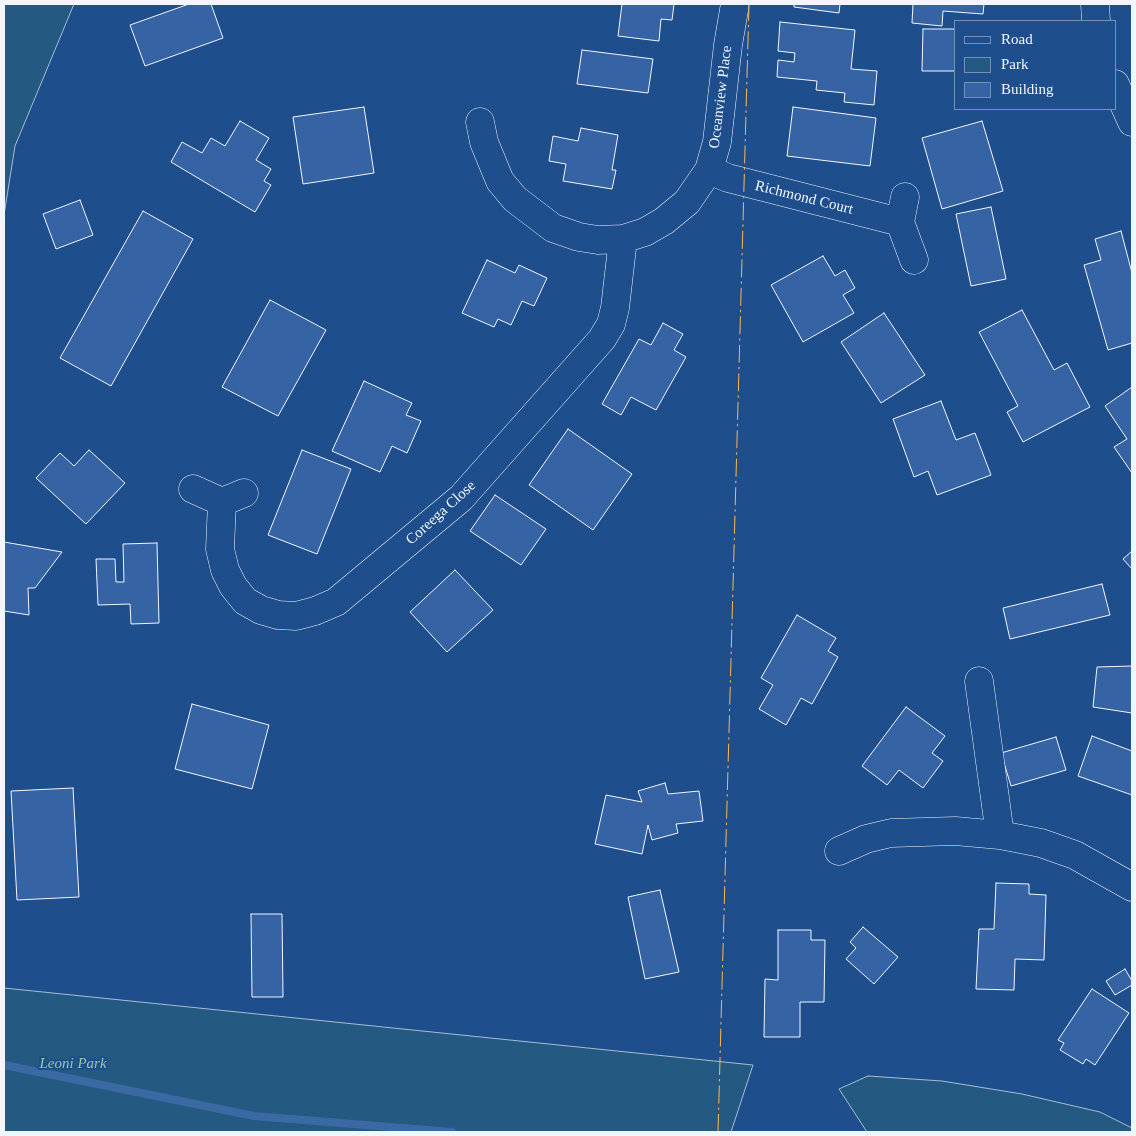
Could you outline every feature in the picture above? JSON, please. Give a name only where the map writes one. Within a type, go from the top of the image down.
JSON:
[{"type":"street","name":"Oceanview Place","points":[[480,122],[484,142],[500,180],[515,199],[553,228],[579,237],[598,240],[623,239],[645,232],[664,221],[687,202],[709,170],[717,142],[728,45],[735,4]]},
{"type":"street","points":[[1095,4],[1096,20]]},
{"type":"street","points":[[1116,86],[1132,122]]},
{"type":"street","name":"Richmond Court","points":[[709,170],[728,178],[902,210],[914,260]]},
{"type":"street","name":"Coreega Close","points":[[193,489],[233,497],[220,549],[233,586],[245,600],[261,610],[278,615],[296,616],[315,612],[336,602],[461,498],[602,339],[611,324],[615,308],[623,239]]},
{"type":"street","points":[[979,681],[1000,835]]},
{"type":"street","points":[[839,851],[866,839],[891,833],[955,831],[1000,835],[1042,843],[1075,855],[1132,887]]},
{"type":"green space","points":[[4,4],[74,4],[15,146],[4,215]]},
{"type":"green space","name":"Leoni Park","points":[[4,988],[753,1065],[731,1132],[4,1132]]},
{"type":"green space","points":[[868,1076],[942,1081],[1022,1094],[1100,1112],[1132,1128],[1132,1132],[867,1132],[839,1089]]},
{"type":"building","points":[[189,4],[211,4],[223,38],[145,66],[130,25]]},
{"type":"building","points":[[622,4],[674,4],[672,20],[661,19],[659,41],[618,36]]},
{"type":"building","points":[[794,4],[840,4],[839,13],[794,7]]},
{"type":"building","points":[[913,4],[984,4],[983,14],[943,11],[942,26],[912,23]]},
{"type":"building","points":[[780,22],[855,30],[851,69],[877,71],[874,105],[844,102],[845,93],[816,90],[817,81],[777,77],[778,60],[794,62],[795,53],[778,51]]},
{"type":"building","points":[[923,29],[954,29],[954,71],[922,71]]},
{"type":"building","points":[[582,50],[653,59],[648,93],[577,84]]},
{"type":"building","points":[[364,107],[374,173],[303,184],[293,117]]},
{"type":"building","points":[[793,107],[876,118],[870,166],[787,156]]},
{"type":"building","points":[[240,121],[269,138],[256,160],[271,169],[264,181],[271,185],[255,212],[171,162],[182,142],[202,153],[211,138],[225,146]]},
{"type":"building","points":[[982,121],[1003,191],[942,209],[922,138]]},
{"type":"building","points":[[581,128],[618,135],[612,170],[616,170],[612,189],[563,181],[566,164],[549,161],[553,136],[578,141]]},
{"type":"building","points":[[80,200],[93,235],[56,249],[43,214]]},
{"type":"building","points":[[991,207],[1006,279],[971,286],[956,214]]},
{"type":"building","points":[[143,211],[193,239],[111,386],[60,358]]},
{"type":"building","points":[[1121,231],[1132,273],[1132,343],[1108,350],[1084,265],[1101,260],[1095,239]]},
{"type":"building","points":[[823,256],[835,276],[845,270],[855,288],[843,295],[854,313],[803,342],[771,285]]},
{"type":"building","points":[[487,260],[515,273],[519,265],[547,278],[534,306],[522,301],[511,325],[498,319],[494,327],[462,313]]},
{"type":"building","points":[[270,300],[326,330],[278,416],[222,387]]},
{"type":"building","points":[[1022,310],[1054,370],[1067,363],[1090,407],[1023,442],[1007,412],[1018,406],[979,332]]},
{"type":"building","points":[[884,313],[925,375],[881,403],[841,342]]},
{"type":"building","points":[[663,323],[683,334],[674,350],[686,357],[656,410],[631,397],[621,415],[602,404],[639,339],[651,345]]},
{"type":"building","points":[[364,381],[412,403],[406,415],[421,421],[407,453],[392,446],[380,472],[332,451]]},
{"type":"building","points":[[1132,387],[1132,473],[1114,447],[1127,439],[1105,406]]},
{"type":"building","points":[[941,401],[956,440],[975,433],[991,475],[937,495],[928,471],[914,477],[893,419]]},
{"type":"building","points":[[568,429],[632,474],[593,530],[529,485]]},
{"type":"building","points":[[89,450],[125,483],[86,524],[36,478],[60,453],[74,466]]},
{"type":"building","points":[[302,450],[351,469],[317,554],[268,535]]},
{"type":"building","points":[[495,495],[546,529],[521,565],[470,531]]},
{"type":"building","points":[[4,542],[62,552],[35,588],[28,588],[29,615],[4,611]]},
{"type":"building","points":[[157,543],[159,623],[131,624],[130,604],[98,605],[96,559],[115,559],[116,582],[124,582],[123,544]]},
{"type":"building","points":[[1132,551],[1132,569],[1123,559]]},
{"type":"building","points":[[455,570],[493,610],[447,652],[410,612]]},
{"type":"building","points":[[1102,584],[1110,615],[1010,639],[1003,608]]},
{"type":"building","points":[[797,615],[836,638],[828,651],[838,657],[812,704],[801,698],[786,725],[759,709],[773,685],[761,678]]},
{"type":"building","points":[[1132,666],[1132,713],[1093,707],[1097,667]]},
{"type":"building","points":[[192,704],[269,725],[252,789],[175,769]]},
{"type":"building","points":[[906,707],[945,736],[932,753],[943,761],[923,788],[899,770],[887,785],[862,766]]},
{"type":"building","points":[[1092,736],[1132,751],[1132,795],[1078,776]]},
{"type":"building","points":[[1056,737],[1066,770],[1011,786],[1001,753]]},
{"type":"building","points":[[665,783],[668,794],[699,791],[703,821],[676,824],[678,833],[652,840],[648,825],[642,854],[595,844],[606,795],[642,802],[638,791]]},
{"type":"building","points":[[73,788],[79,897],[17,900],[11,791]]},
{"type":"building","points":[[996,883],[1029,884],[1029,894],[1046,895],[1044,960],[1015,959],[1014,990],[976,989],[979,929],[994,929]]},
{"type":"building","points":[[660,890],[679,972],[645,979],[628,897]]},
{"type":"building","points":[[251,914],[282,914],[283,997],[252,997]]},
{"type":"building","points":[[863,927],[898,957],[874,984],[846,959],[856,948],[850,942]]},
{"type":"building","points":[[778,930],[811,930],[811,940],[825,940],[824,1002],[800,1002],[800,1037],[764,1037],[765,979],[778,980]]},
{"type":"building","points":[[1125,969],[1132,981],[1132,985],[1115,995],[1106,981]]},
{"type":"building","points":[[1092,989],[1129,1013],[1095,1065],[1086,1059],[1083,1064],[1060,1050],[1064,1043],[1058,1040]]},
{"type":"waterway","points":[[4,1065],[254,1116],[452,1132]]},
{"type":"power","points":[[718,1132],[749,4]]}]
